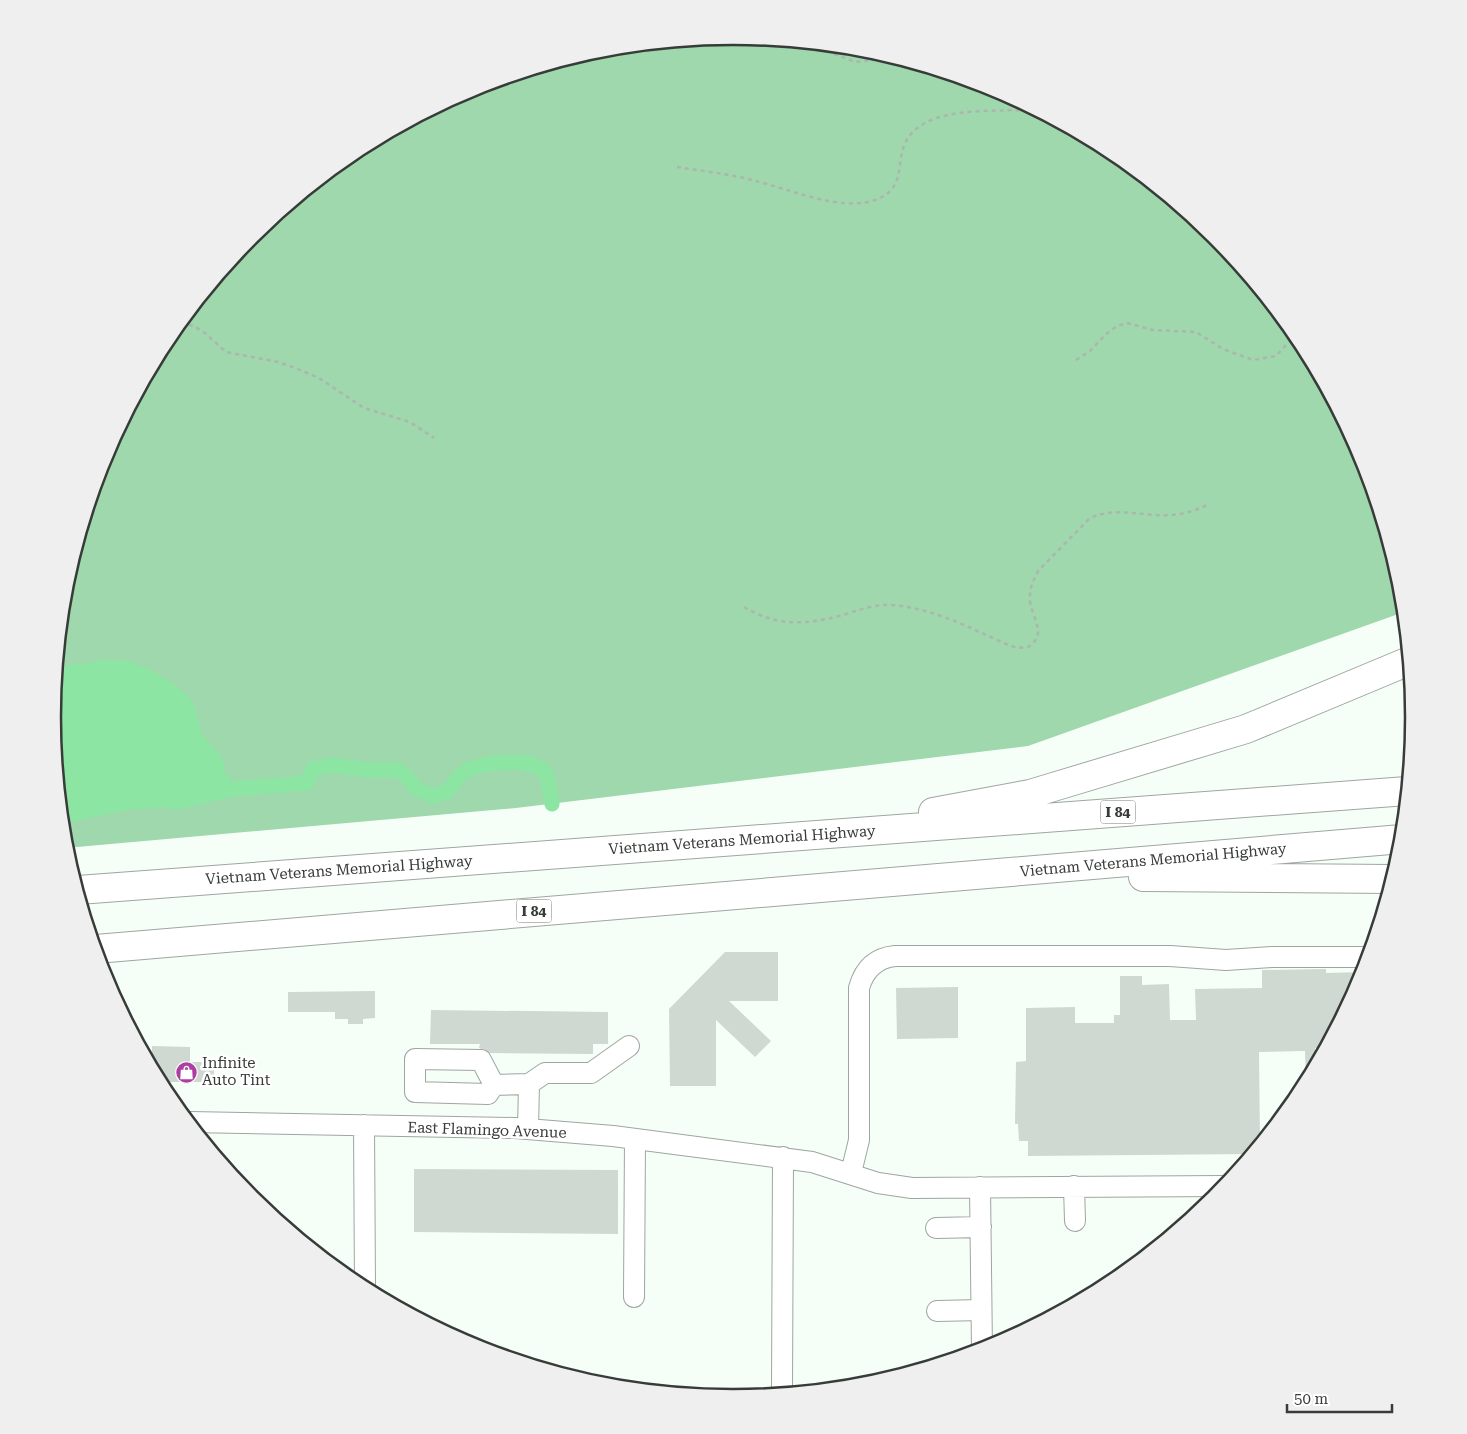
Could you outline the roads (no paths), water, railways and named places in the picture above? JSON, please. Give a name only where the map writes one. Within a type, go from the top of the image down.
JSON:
[{"type":"highway","points":[[829,833],[1030,794],[1246,729],[1403,663]]},
{"type":"highway","name":"Vietnam Veterans Memorial Highway","points":[[84,890],[1401,791]]},
{"type":"highway","name":"Vietnam Veterans Memorial Highway","points":[[103,948],[440,918],[972,876],[1394,840]]},
{"type":"highway","points":[[972,876],[1386,879]]},
{"type":"street","points":[[851,1173],[859,1140],[859,988],[862,976],[879,959],[895,956],[1170,956],[1226,960],[1272,956],[1361,957]]},
{"type":"street","points":[[494,1085],[529,1084],[545,1073],[591,1073],[630,1046]]},
{"type":"street","points":[[528,1129],[529,1084]]},
{"type":"street","name":"East Flamingo Avenue","points":[[197,1122],[528,1129],[635,1139],[783,1157],[812,1162],[878,1183],[912,1188],[1215,1186]]},
{"type":"street","points":[[364,1125],[365,1279]]},
{"type":"street","points":[[634,1297],[635,1139]]},
{"type":"street","points":[[782,1387],[783,1157]]},
{"type":"street","points":[[1074,1186],[1075,1220]]},
{"type":"street","points":[[980,1188],[982,1341]]},
{"type":"street","points":[[936,1228],[980,1227]]},
{"type":"street","points":[[937,1311],[981,1310]]},
{"type":"waterway","points":[[234,789],[307,783],[313,769],[332,765],[368,770],[397,770],[405,775],[417,789],[433,796],[447,791],[466,771],[495,763],[520,762],[540,768],[546,774],[552,804]]},
{"type":"place","name":"Infinite Auto Tint","points":[[186,1072]]}]
